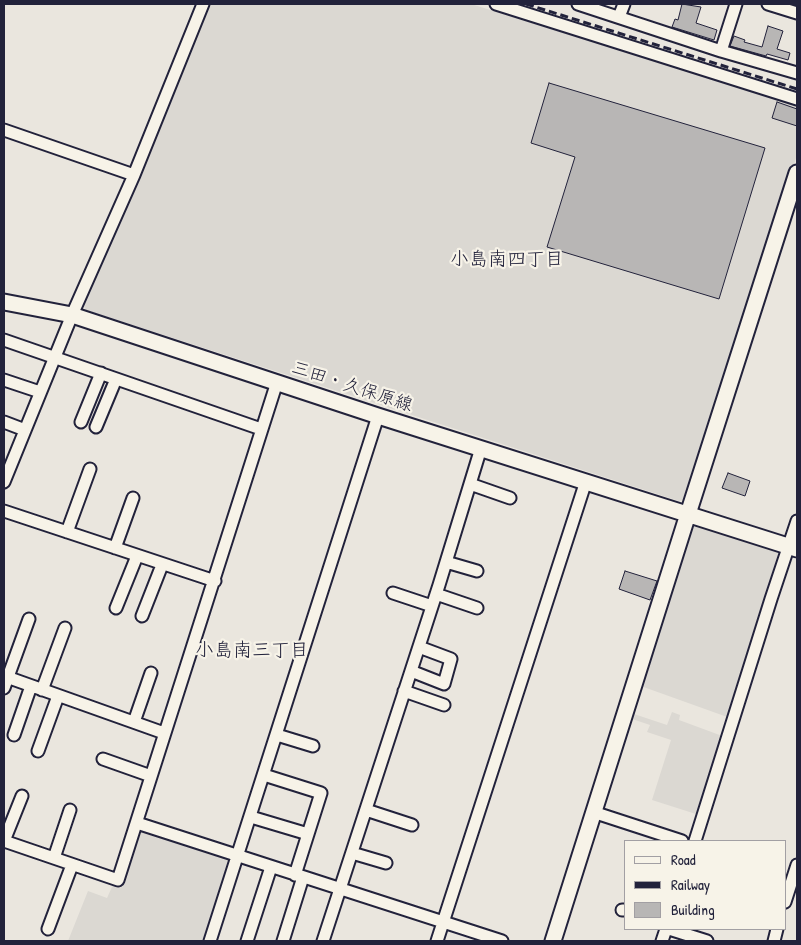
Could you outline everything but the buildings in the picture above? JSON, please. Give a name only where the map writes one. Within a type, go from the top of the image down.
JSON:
[{"type":"street","points":[[4,482],[7,464],[25,430],[72,315],[134,175],[203,4]]},
{"type":"street","points":[[496,4],[797,99]]},
{"type":"street","points":[[578,4],[721,51],[797,73]]},
{"type":"street","points":[[619,17],[624,4]]},
{"type":"street","points":[[721,51],[736,4]]},
{"type":"street","points":[[768,4],[797,13]]},
{"type":"street","points":[[4,130],[134,175]]},
{"type":"street","points":[[553,941],[797,173]]},
{"type":"street","name":"三田・久保原線","points":[[4,302],[72,315],[378,416],[793,548]]},
{"type":"street","points":[[4,340],[261,429]]},
{"type":"street","points":[[81,422],[100,373]]},
{"type":"street","points":[[96,427],[116,379]]},
{"type":"street","points":[[4,380],[40,392]]},
{"type":"street","points":[[22,796],[4,841],[118,880],[277,382]]},
{"type":"street","points":[[210,941],[239,856],[378,416]]},
{"type":"street","points":[[4,422],[25,430]]},
{"type":"street","points":[[323,941],[434,600],[481,448]]},
{"type":"street","points":[[67,532],[90,469]]},
{"type":"street","points":[[437,941],[586,481]]},
{"type":"street","points":[[470,484],[510,498]]},
{"type":"street","points":[[115,548],[133,498]]},
{"type":"street","points":[[4,511],[215,581]]},
{"type":"street","points":[[695,840],[771,599],[793,548],[797,520]]},
{"type":"street","points":[[116,608],[137,556]]},
{"type":"street","points":[[446,562],[477,571]]},
{"type":"street","points":[[142,616],[162,564]]},
{"type":"street","points":[[393,593],[477,608]]},
{"type":"street","points":[[28,619],[5,681],[37,688],[164,733]]},
{"type":"street","points":[[14,735],[65,628]]},
{"type":"street","points":[[411,671],[444,684],[451,659],[418,647]]},
{"type":"street","points":[[134,722],[152,673]]},
{"type":"street","points":[[404,691],[444,705]]},
{"type":"street","points":[[38,751],[58,696]]},
{"type":"street","points":[[277,735],[313,746]]},
{"type":"street","points":[[103,759],[151,776]]},
{"type":"street","points":[[264,775],[321,793],[308,834],[283,941]]},
{"type":"street","points":[[54,858],[70,810]]},
{"type":"street","points":[[366,810],[412,825]]},
{"type":"street","points":[[593,812],[679,840]]},
{"type":"street","points":[[251,816],[308,834]]},
{"type":"street","points":[[137,823],[502,941]]},
{"type":"street","points":[[352,852],[386,863]]},
{"type":"street","points":[[48,929],[72,864]]},
{"type":"street","points":[[786,896],[797,866]]},
{"type":"street","points":[[247,941],[271,867]]},
{"type":"street","points":[[671,930],[707,941]]},
{"type":"shaded area","points":[[209,4],[471,4],[797,105],[797,155],[683,500],[679,501],[86,310],[83,305]]},
{"type":"shaded area","points":[[691,523],[782,552],[730,718],[638,685]]},
{"type":"shaded area","points":[[672,712],[680,715],[679,720],[725,737],[699,815],[652,800],[671,740],[647,732],[650,725],[629,718],[631,713],[667,725]]},
{"type":"shaded area","points":[[139,827],[231,857],[206,941],[68,941],[88,891],[107,898]]},
{"type":"railway","points":[[526,4],[797,89]]},
{"type":"district","name":"小島南四丁目","points":[[507,260]]},
{"type":"district","name":"小島南三丁目","points":[[252,651]]}]
